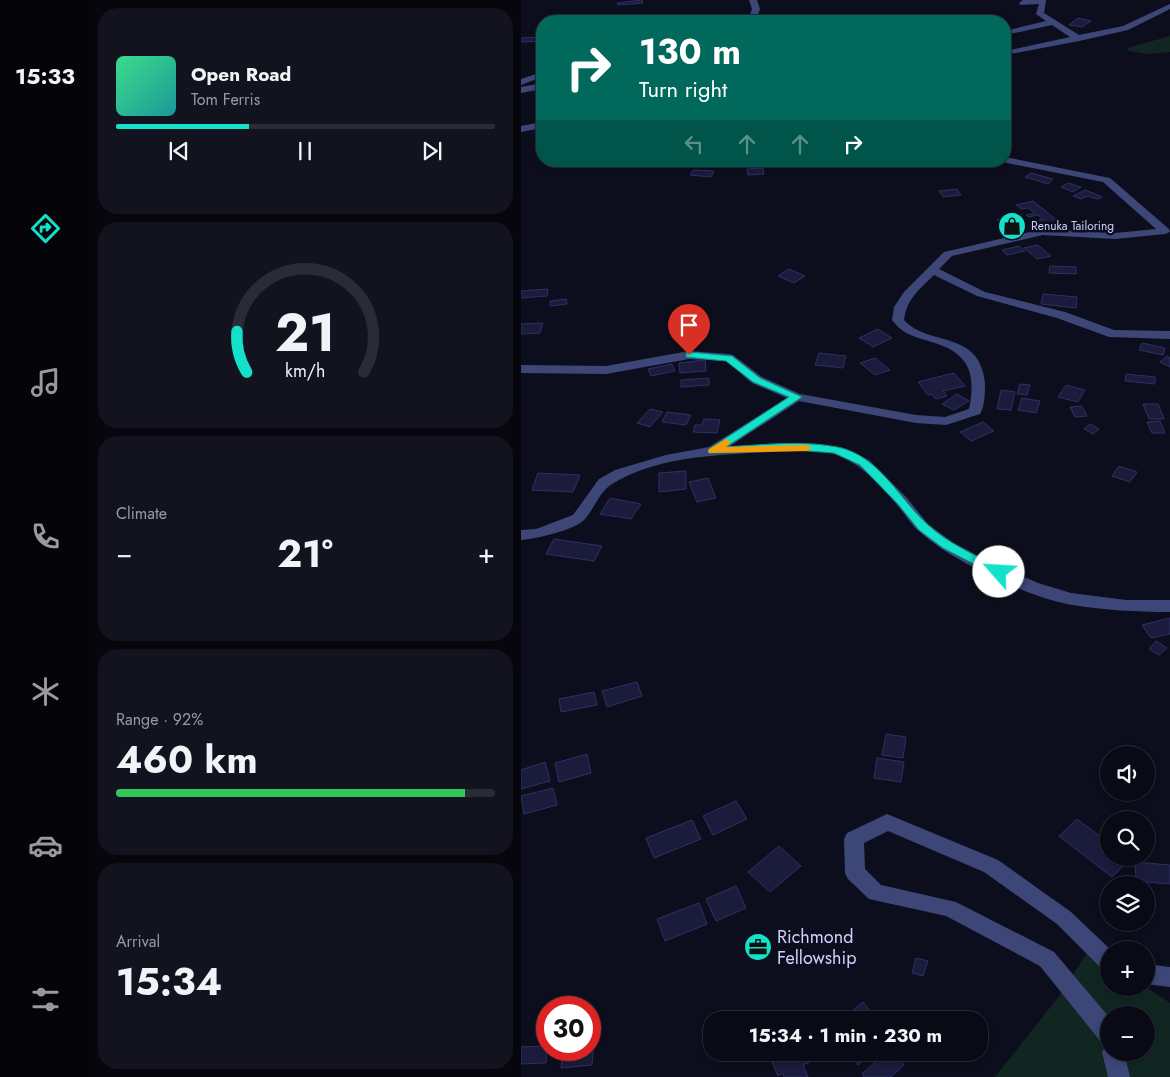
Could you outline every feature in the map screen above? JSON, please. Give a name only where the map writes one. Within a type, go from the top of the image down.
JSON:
[{"type":"street","points":[[753,0],[755,9],[754,15]]},
{"type":"street","points":[[1028,0],[1023,3],[1043,2],[1040,14],[1079,39]]},
{"type":"street","points":[[1011,52],[1125,28],[1170,6]]},
{"type":"street","points":[[1011,32],[1051,22]]},
{"type":"street","points":[[521,82],[536,76]]},
{"type":"street","points":[[521,90],[536,87]]},
{"type":"street","points":[[521,129],[536,126]]},
{"type":"street","points":[[1011,161],[1106,180],[1168,231]]},
{"type":"street","points":[[521,369],[606,370],[689,355],[729,358],[757,380],[797,397],[916,419],[946,421],[975,411],[979,382],[972,360],[954,346],[916,335],[905,329],[898,320],[900,307],[908,294],[948,254],[1043,232],[1115,236],[1168,231]]},
{"type":"street","points":[[931,270],[981,294],[1061,316],[1113,334],[1170,335]]},
{"type":"street","points":[[713,451],[797,397]]},
{"type":"street","points":[[521,535],[539,534],[578,518],[604,482],[620,473],[666,460],[713,451],[795,447],[836,450],[864,463],[901,500],[923,527],[947,546],[983,565],[1032,587],[1070,599],[1126,606],[1170,606]]},
{"type":"street","points":[[1100,953],[1064,918],[991,866],[887,822],[854,839],[855,872],[876,893],[949,908],[1047,959],[1100,1023]]},
{"type":"street","points":[[1155,975],[1170,977]]},
{"type":"street","points":[[1115,1061],[1119,1077]]},
{"type":"green space","points":[[1170,36],[1170,52],[1147,54],[1129,51],[1127,48]]},
{"type":"green space","points":[[1094,942],[1100,948],[1100,996],[1155,996],[1155,993],[1170,1003],[1170,1077],[995,1077],[1060,995]]},
{"type":"building","points":[[642,0],[643,3],[618,5],[617,3]]},
{"type":"building","points":[[1078,18],[1091,21],[1082,27],[1069,25]]},
{"type":"building","points":[[536,37],[536,41],[521,42],[521,38]]},
{"type":"building","points":[[763,168],[764,174],[748,175],[747,169]]},
{"type":"building","points":[[693,170],[714,171],[711,177],[690,175]]},
{"type":"building","points":[[1031,173],[1053,179],[1048,184],[1025,177]]},
{"type":"building","points":[[1068,183],[1081,187],[1073,192],[1061,187]]},
{"type":"building","points":[[957,189],[961,195],[943,197],[939,191]]},
{"type":"building","points":[[1085,190],[1102,197],[1097,199],[1088,196],[1081,199],[1073,196]]},
{"type":"building","points":[[1033,201],[1058,221],[1045,224],[1039,220],[1043,219],[1038,215],[1029,217],[1026,215],[1035,213],[1028,208],[1021,209],[1016,205]]},
{"type":"building","points":[[1014,216],[1024,225],[1007,229],[1004,226],[1009,225],[1005,221],[1000,222],[997,220]]},
{"type":"building","points":[[1038,245],[1051,256],[1037,259],[1024,248]]},
{"type":"building","points":[[1019,246],[1025,251],[1007,255],[1002,250]]},
{"type":"building","points":[[1050,266],[1076,267],[1076,274],[1049,273]]},
{"type":"building","points":[[789,269],[805,276],[794,283],[778,276]]},
{"type":"building","points":[[548,289],[547,296],[521,298],[521,291]]},
{"type":"building","points":[[1043,294],[1077,297],[1076,308],[1041,304]]},
{"type":"building","points":[[566,299],[567,304],[550,306],[550,301]]},
{"type":"building","points":[[543,323],[540,333],[521,334],[521,324]]},
{"type":"building","points":[[878,329],[892,338],[873,347],[859,338]]},
{"type":"building","points":[[1142,343],[1165,348],[1163,355],[1139,350]]},
{"type":"building","points":[[819,353],[846,356],[843,368],[815,365]]},
{"type":"building","points":[[1167,356],[1170,358],[1170,367],[1160,362]]},
{"type":"building","points":[[875,358],[890,370],[875,375],[860,363]]},
{"type":"building","points":[[705,360],[706,371],[680,373],[679,363]]},
{"type":"building","points":[[672,364],[675,371],[651,376],[648,369]]},
{"type":"building","points":[[954,373],[965,386],[943,391],[947,396],[936,399],[932,394],[928,395],[918,382]]},
{"type":"building","points":[[1126,374],[1155,377],[1155,384],[1125,381]]},
{"type":"building","points":[[709,378],[709,385],[681,387],[681,380]]},
{"type":"building","points":[[1020,384],[1030,385],[1027,395],[1017,394]]},
{"type":"building","points":[[1066,385],[1085,390],[1078,402],[1058,397]]},
{"type":"building","points":[[1001,390],[1015,392],[1011,410],[997,409]]},
{"type":"building","points":[[957,394],[969,401],[954,410],[942,404]]},
{"type":"building","points":[[1022,398],[1040,401],[1036,413],[1018,410]]},
{"type":"building","points":[[1143,404],[1158,404],[1164,419],[1149,419]]},
{"type":"building","points":[[1082,406],[1087,416],[1075,417],[1070,407]]},
{"type":"building","points":[[650,409],[663,412],[650,427],[637,423]]},
{"type":"building","points":[[667,412],[691,415],[686,425],[662,422]]},
{"type":"building","points":[[704,419],[720,420],[717,433],[693,432],[695,425],[702,425]]},
{"type":"building","points":[[1160,421],[1165,433],[1152,433],[1147,422]]},
{"type":"building","points":[[983,422],[994,431],[971,441],[960,432]]},
{"type":"building","points":[[1090,424],[1099,429],[1093,434],[1084,429]]},
{"type":"building","points":[[1119,466],[1137,472],[1130,482],[1112,476]]},
{"type":"building","points":[[686,471],[686,489],[659,492],[659,473]]},
{"type":"building","points":[[538,473],[580,475],[573,492],[532,490]]},
{"type":"building","points":[[708,478],[716,498],[697,502],[689,482]]},
{"type":"building","points":[[610,498],[641,504],[631,519],[600,514]]},
{"type":"building","points":[[554,539],[602,546],[594,561],[546,554]]},
{"type":"building","points":[[1170,618],[1170,634],[1151,638],[1142,625]]},
{"type":"building","points":[[1156,641],[1167,648],[1159,655],[1149,649]]},
{"type":"building","points":[[637,682],[642,696],[607,707],[602,691]]},
{"type":"building","points":[[594,692],[597,705],[561,712],[559,699]]},
{"type":"building","points":[[886,734],[906,737],[903,758],[882,755]]},
{"type":"building","points":[[587,754],[591,773],[559,782],[555,763]]},
{"type":"building","points":[[877,758],[904,762],[901,782],[874,778]]},
{"type":"building","points":[[545,762],[550,781],[521,789],[521,770]]},
{"type":"building","points":[[553,788],[557,805],[524,814],[521,796]]},
{"type":"building","points":[[736,801],[747,819],[713,835],[703,816]]},
{"type":"building","points":[[1077,819],[1100,836],[1100,866],[1123,866],[1111,876],[1059,836]]},
{"type":"building","points":[[692,820],[701,839],[654,858],[646,838]]},
{"type":"building","points":[[779,846],[801,866],[770,892],[748,872]]},
{"type":"building","points":[[1155,864],[1170,865],[1170,884],[1155,883],[1155,876],[1136,876],[1135,866],[1155,866]]},
{"type":"building","points":[[736,886],[746,908],[716,921],[706,899]]},
{"type":"building","points":[[699,903],[707,924],[665,941],[657,919]]},
{"type":"building","points":[[916,958],[928,961],[923,976],[912,973]]},
{"type":"building","points":[[863,1002],[870,1011],[852,1011]]},
{"type":"building","points":[[536,1046],[536,1061],[546,1061],[546,1063],[521,1064],[521,1047]]},
{"type":"building","points":[[562,1061],[592,1061],[592,1065],[561,1068]]},
{"type":"building","points":[[772,1061],[812,1061],[803,1065],[808,1077],[784,1077],[783,1073],[778,1076]]},
{"type":"building","points":[[876,1061],[901,1061],[904,1065],[891,1077],[864,1077],[862,1074]]},
{"type":"slow traffic","points":[[726,442],[713,451],[807,448]]},
{"type":"place","name":"Renuka Tailoring","points":[[1012,226]]},
{"type":"place","name":"Richmond Fellowship","points":[[758,947]]},
{"type":"route","points":[[689,355],[729,358],[757,380],[797,397],[713,451],[795,447],[836,450],[864,463],[901,500],[923,527],[947,546],[999,572]]}]
